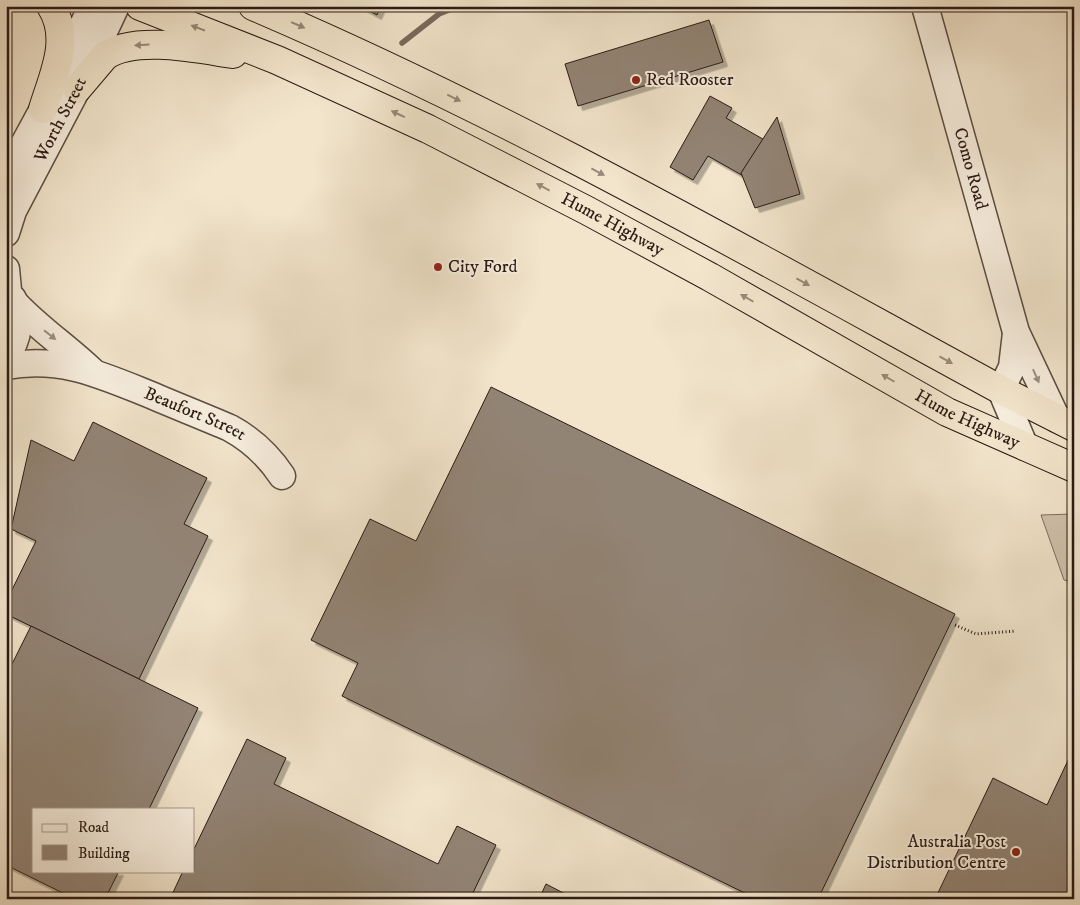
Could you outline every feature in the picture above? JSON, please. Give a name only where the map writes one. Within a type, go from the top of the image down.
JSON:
[{"type":"highway","points":[[43,109],[60,55],[61,44],[58,21],[51,6]]},
{"type":"highway","name":"Hume Highway","points":[[140,6],[277,60],[428,129],[505,167],[710,277],[946,412],[1074,468]]},
{"type":"highway","points":[[253,6],[378,62],[546,144],[1065,423]]},
{"type":"highway","points":[[77,90],[105,56],[111,52],[132,46],[150,45],[197,49],[277,60]]},
{"type":"street","name":"Worth Street","points":[[6,177],[43,109],[92,6]]},
{"type":"street","name":"Worth Street","points":[[6,232],[13,211],[77,90],[116,6]]},
{"type":"street","name":"Como Road","points":[[925,6],[1016,332],[1065,423]]},
{"type":"street","points":[[6,357],[14,343],[18,329],[18,315],[9,287]]},
{"type":"street","name":"Beaufort Street","points":[[9,287],[29,318],[69,349],[94,372]]},
{"type":"street","name":"Como Road","points":[[1001,390],[1012,367],[1016,332]]},
{"type":"street","name":"Beaufort Street","points":[[6,366],[46,364],[69,366],[94,372],[230,428],[260,449],[282,476]]},
{"type":"street","points":[[1001,390],[1025,447]]},
{"type":"path","points":[[956,625],[976,634],[1016,631]]},
{"type":"shaded area","points":[[1074,514],[1074,583],[1064,580],[1041,515]]},
{"type":"building","points":[[360,6],[381,6],[377,15]]},
{"type":"building","points":[[709,20],[723,62],[578,106],[565,64]]},
{"type":"building","points":[[710,96],[732,108],[726,118],[768,142],[747,178],[708,156],[693,180],[670,167]]},
{"type":"building","points":[[777,117],[800,194],[755,208],[741,173]]},
{"type":"building","points":[[491,387],[955,614],[818,899],[757,899],[342,696],[358,663],[311,640],[370,519],[416,541]]},
{"type":"building","points":[[93,422],[207,478],[184,524],[208,536],[139,679],[6,614],[6,602],[36,541],[11,529],[31,440],[74,461]]},
{"type":"building","points":[[31,626],[198,708],[149,808],[32,808],[32,872],[118,872],[105,899],[75,899],[6,865],[6,839],[9,834],[6,832],[6,676]]},
{"type":"building","points":[[247,739],[286,758],[274,784],[438,864],[457,826],[496,845],[470,899],[170,899],[183,872],[195,872],[195,847]]},
{"type":"building","name":"Australia Post Distribution Centre","points":[[1071,754],[1074,756],[1074,899],[935,899],[993,778],[1047,805]]},
{"type":"building","points":[[546,884],[575,899],[539,899]]},
{"type":"waterway","points":[[402,43],[439,14],[459,6]]},
{"type":"place","name":"Red Rooster","points":[[636,80]]},
{"type":"place","name":"City Ford","points":[[438,267]]},
{"type":"place","name":"Australia Post Distribution Centre","points":[[1016,852]]}]
